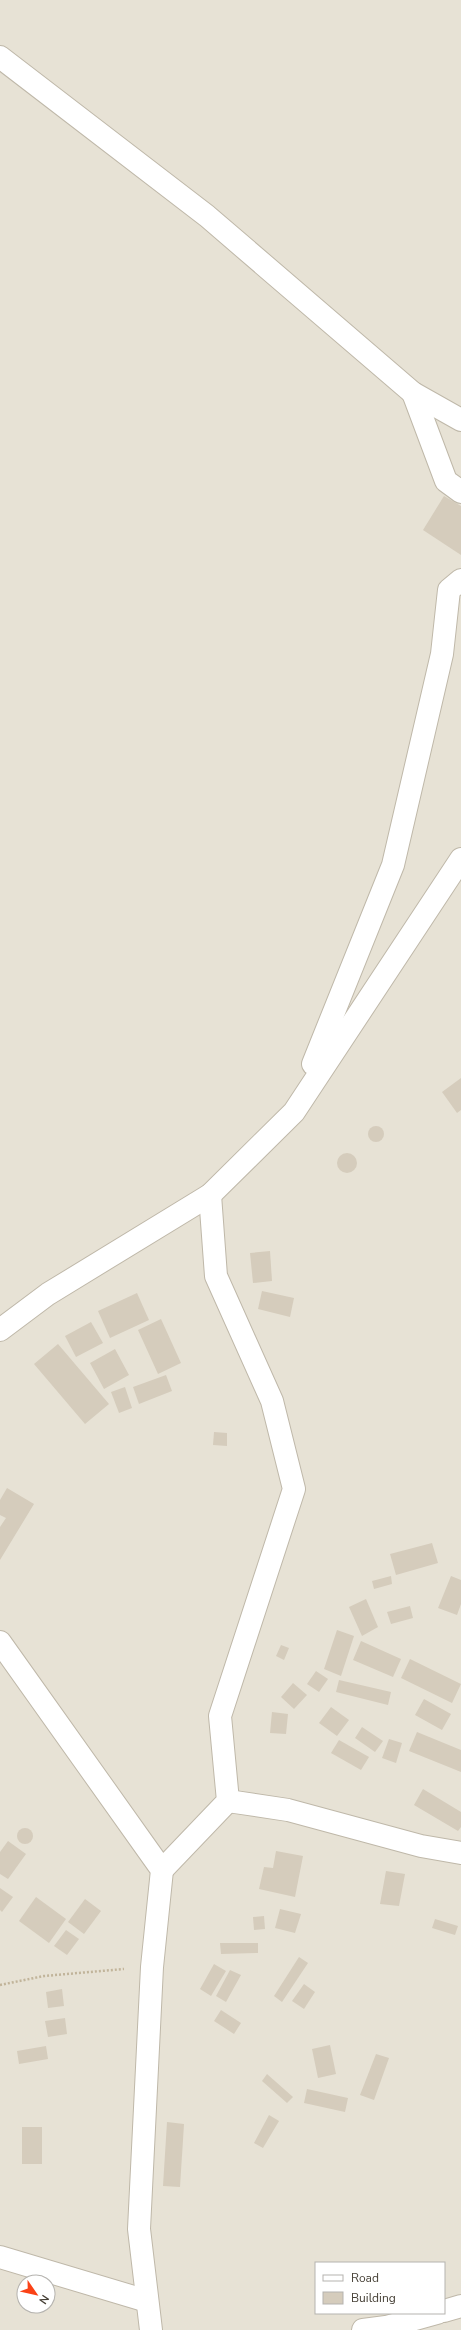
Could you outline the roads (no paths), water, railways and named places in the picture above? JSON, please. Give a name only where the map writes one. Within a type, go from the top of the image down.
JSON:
[{"type":"street","points":[[2,53],[207,216],[413,393],[461,420]]},
{"type":"street","points":[[413,393],[446,481],[461,492]]},
{"type":"street","points":[[294,1112],[393,865],[442,654],[449,590],[461,580]]},
{"type":"street","points":[[0,1330],[48,1294],[210,1195],[294,1112],[461,859]]},
{"type":"street","points":[[150,2330],[139,2230],[152,1967],[162,1870],[228,1801],[220,1716],[294,1489],[272,1401],[216,1276],[210,1195]]},
{"type":"street","points":[[0,1642],[162,1870]]},
{"type":"street","points":[[228,1801],[288,1810],[421,1846],[461,1853]]},
{"type":"street","points":[[0,2257],[147,2301]]},
{"type":"street","points":[[445,2311],[461,2306]]},
{"type":"street","points":[[362,2330],[386,2327],[433,2314]]}]
